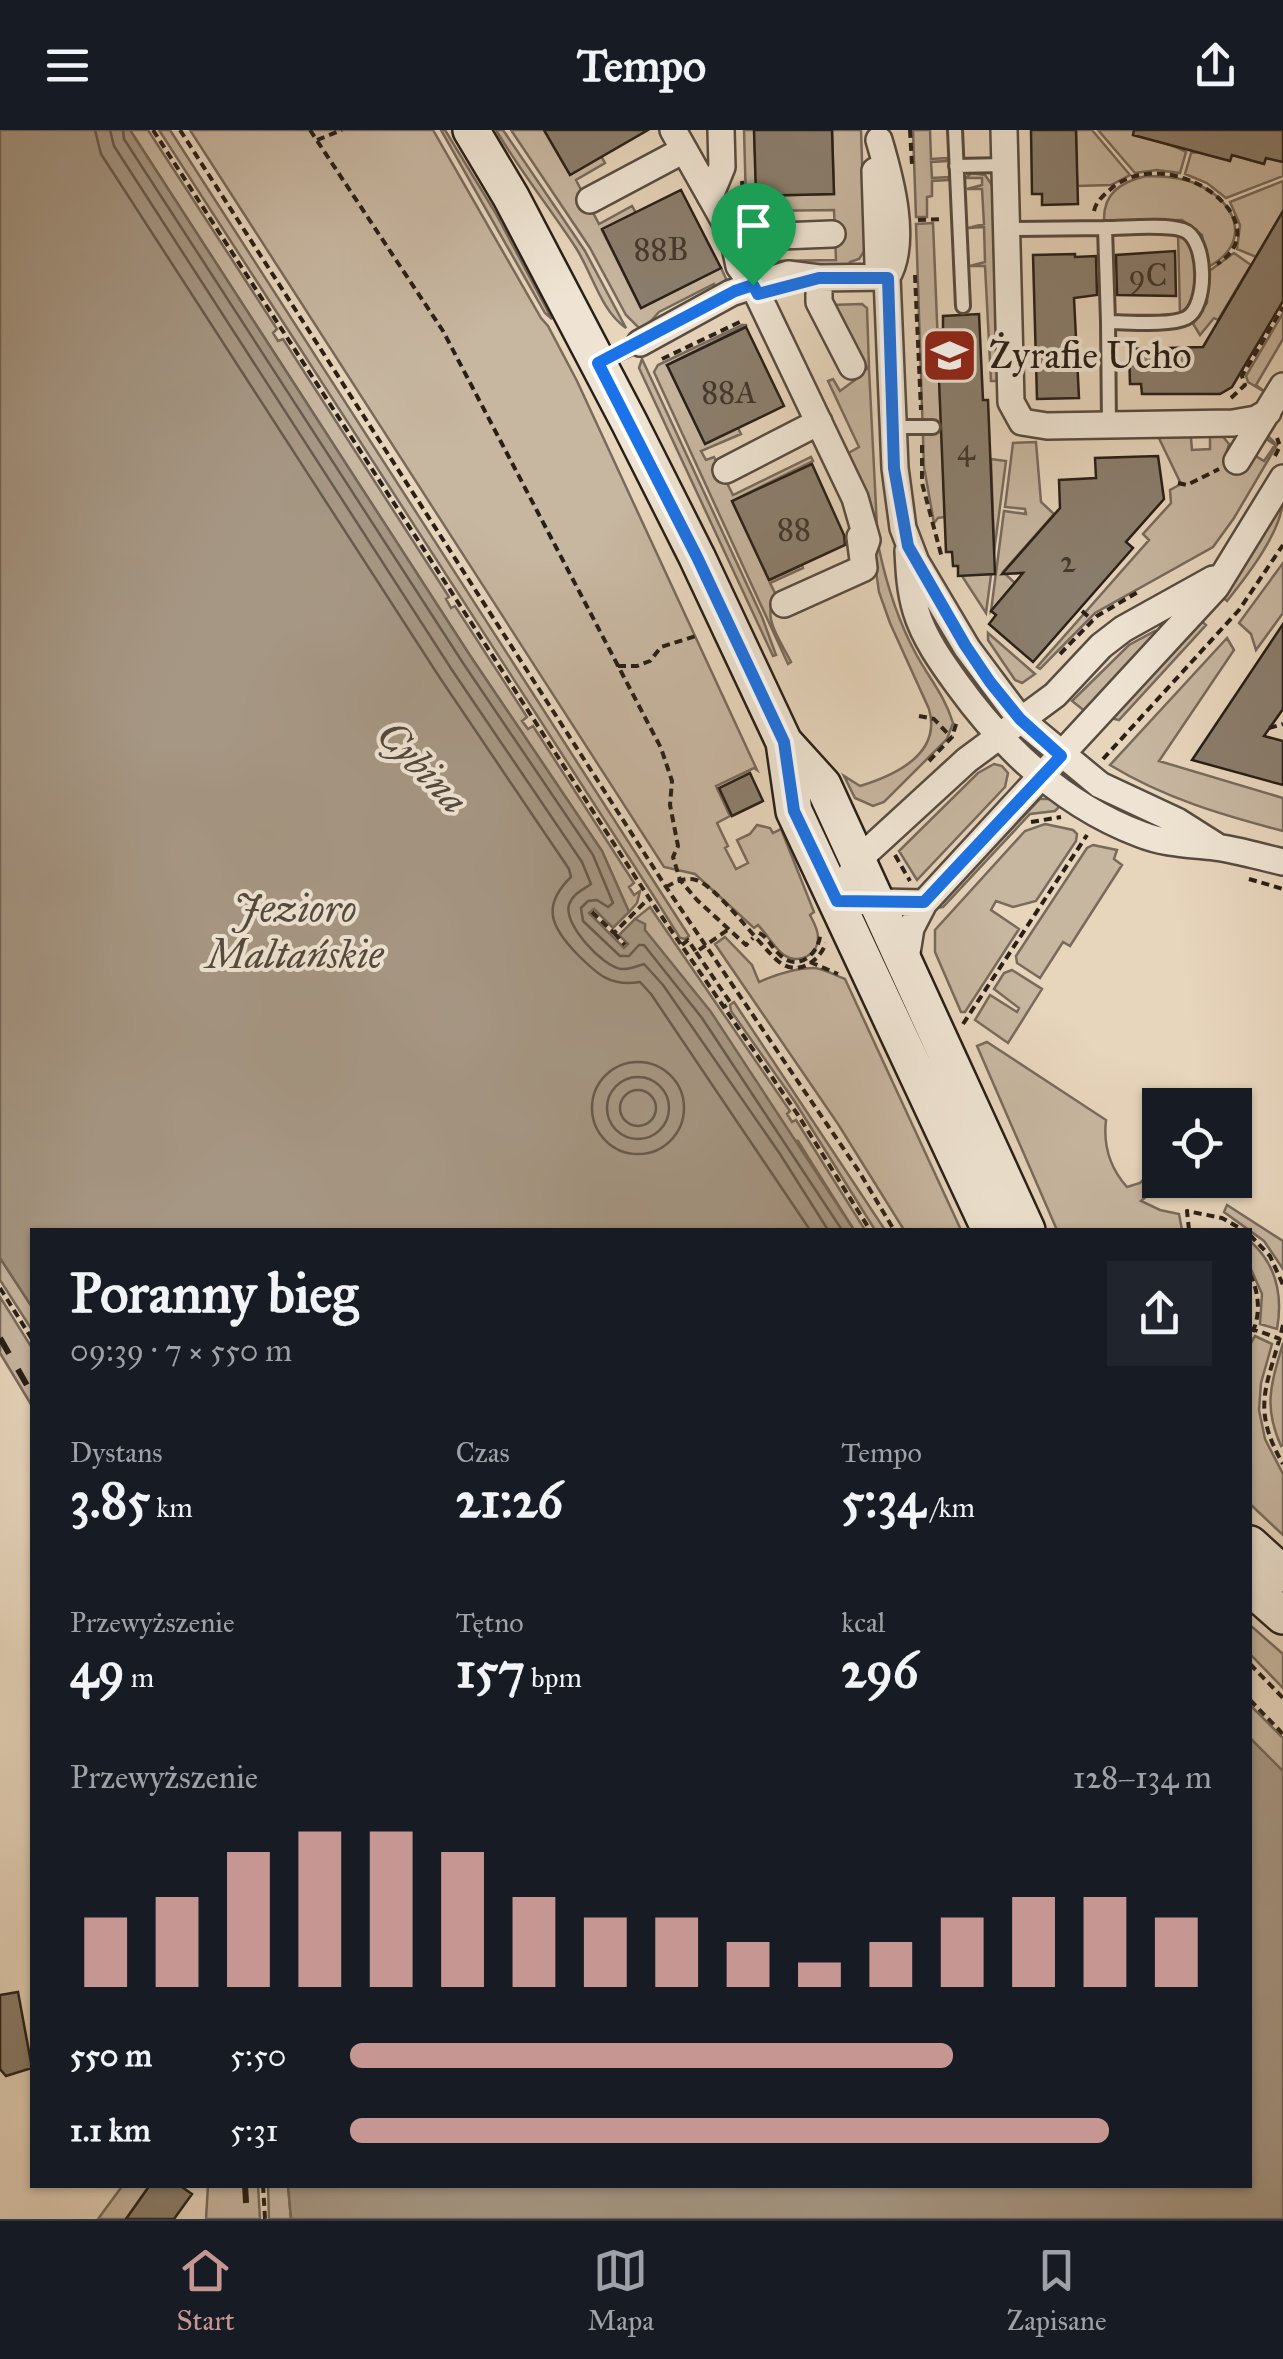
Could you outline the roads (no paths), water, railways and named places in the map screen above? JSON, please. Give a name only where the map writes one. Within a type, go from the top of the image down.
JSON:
[{"type":"street","points":[[472,130],[512,197],[697,557],[784,742],[794,811],[831,914],[989,1228]]},
{"type":"street","points":[[710,196],[722,166],[720,130]]},
{"type":"street","points":[[1004,130],[1011,402],[1022,422],[1031,426],[1273,421]]},
{"type":"street","points":[[879,135],[890,178],[897,239],[888,278],[894,468],[908,546],[910,586],[918,616],[946,668],[997,736],[1041,778],[1106,820],[1164,842],[1218,848],[1283,862]]},
{"type":"street","points":[[590,200],[678,140],[749,262],[747,298],[819,422],[855,498],[862,538],[864,568],[784,604]]},
{"type":"street","points":[[734,242],[754,237],[832,234]]},
{"type":"street","points":[[644,354],[747,298],[819,278],[888,278]]},
{"type":"street","points":[[819,278],[819,302],[852,366]]},
{"type":"street","points":[[1237,461],[1273,421],[1283,386]]},
{"type":"street","points":[[726,470],[819,422]]},
{"type":"street","points":[[831,914],[918,893],[1041,778],[1202,604],[1232,563],[1277,472]]},
{"type":"street","points":[[908,546],[966,648],[1020,719],[1100,785],[1177,821],[1218,848]]},
{"type":"street","points":[[831,914],[858,860],[997,736],[1055,695],[1122,629],[1204,586],[1232,563]]},
{"type":"street","points":[[784,742],[823,785],[1025,1228]]},
{"type":"street","points":[[905,965],[918,893]]},
{"type":"street","points":[[1252,1546],[1283,1574]]},
{"type":"street","points":[[1252,1589],[1283,1616]]},
{"type":"lane","points":[[954,130],[962,306]]},
{"type":"lane","points":[[956,166],[1005,165]]},
{"type":"lane","points":[[1105,228],[1109,425]]},
{"type":"lane","points":[[1007,229],[1182,229],[1194,236],[1200,250],[1201,300],[1196,311],[1184,320],[1108,322]]},
{"type":"lane","points":[[598,363],[644,354]]},
{"type":"lane","points":[[894,427],[932,428]]},
{"type":"water","name":"Jezioro Maltańskie","points":[[0,130],[130,130],[471,657],[602,851],[629,912],[613,928],[594,909],[589,913],[624,948],[628,944],[619,935],[635,919],[645,924],[645,930],[711,1012],[853,1228],[30,1228],[30,1304],[0,1258]]},
{"type":"water","points":[[1252,1740],[1283,1771],[1283,2219],[291,2219],[288,2188],[1252,2188]]},
{"type":"railway","points":[[0,1338],[30,1390]]},
{"type":"railway","points":[[245,2188],[247,2219]]},
{"type":"place","name":"Żyrafie Ucho","points":[[950,355]]},
{"type":"water label","name":"Cybina","points":[[423,767]]}]
